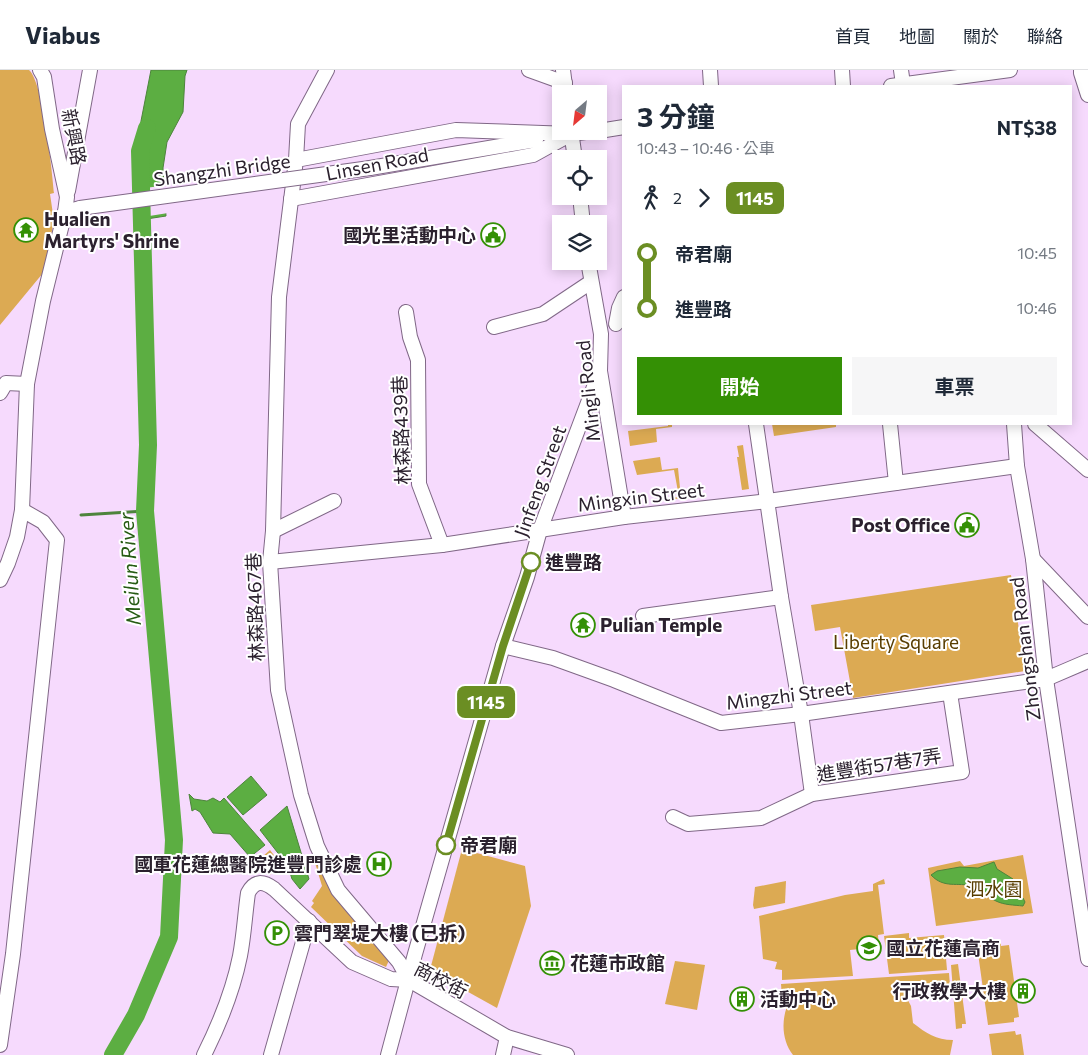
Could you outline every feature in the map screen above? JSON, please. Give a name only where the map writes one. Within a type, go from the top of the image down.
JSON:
[{"type":"street","name":"新興路","points":[[0,580],[17,537],[22,510],[27,384],[43,301],[67,197],[52,129],[44,77],[40,70]]},
{"type":"street","points":[[67,197],[90,70]]},
{"type":"street","points":[[291,199],[298,124],[327,70]]},
{"type":"street","points":[[529,70],[565,82]]},
{"type":"street","points":[[710,70],[712,85]]},
{"type":"street","points":[[842,70],[843,85]]},
{"type":"street","points":[[901,70],[897,85],[969,77],[1010,70]]},
{"type":"street","points":[[1081,70],[1088,95]]},
{"type":"street","points":[[608,130],[622,127]]},
{"type":"street","name":"Linsen Road","points":[[296,160],[456,130],[552,132]]},
{"type":"street","name":"Linsen Road","points":[[370,168],[552,135]]},
{"type":"street","name":"Linsen Road","points":[[291,199],[533,155],[558,140]]},
{"type":"street","name":"Shangzhi Bridge","points":[[65,212],[80,208],[370,168]]},
{"type":"street","name":"林森路467巷","points":[[291,199],[279,297],[270,562],[278,690],[300,791],[317,846],[338,890],[399,962],[409,980]]},
{"type":"street","name":"Mingli Road","points":[[589,270],[601,334],[600,371],[624,517]]},
{"type":"street","points":[[494,327],[543,314],[590,282]]},
{"type":"street","points":[[601,334],[620,324],[619,308],[622,301]]},
{"type":"street","name":"林森路439巷","points":[[406,312],[410,337],[418,360],[419,484],[426,508],[442,545]]},
{"type":"street","name":"Jinfeng Street","points":[[388,1055],[503,646],[527,577],[540,530],[600,371]]},
{"type":"street","points":[[0,394],[6,383],[27,384]]},
{"type":"street","points":[[756,425],[812,794]]},
{"type":"street","points":[[890,425],[896,483]]},
{"type":"street","name":"Zhongshan Road","points":[[1014,425],[1018,466],[1033,559],[1046,679],[1086,923],[1088,959]]},
{"type":"street","points":[[1037,425],[1088,470]]},
{"type":"street","name":"Mingxin Street","points":[[270,562],[442,545],[624,517],[768,501],[1018,466]]},
{"type":"street","points":[[272,531],[334,501]]},
{"type":"street","points":[[0,1044],[12,954],[57,540],[44,522],[22,510]]},
{"type":"street","points":[[1033,559],[1088,617]]},
{"type":"street","points":[[643,616],[781,597]]},
{"type":"street","name":"Mingzhi Street","points":[[503,646],[553,658],[721,723],[801,714],[1046,679],[1088,661]]},
{"type":"street","name":"進豐街57巷7弄","points":[[673,817],[688,824],[761,818],[812,794],[962,772],[950,693]]},
{"type":"street","name":"商校街","points":[[204,1055],[224,1013],[233,984],[240,954],[248,893],[256,883],[267,884],[352,962],[391,979],[409,980],[507,1037],[568,1055]]},
{"type":"street","points":[[271,1055],[309,921]]},
{"type":"street","points":[[503,1055],[507,1037]]},
{"type":"green space","points":[[0,70],[29,70],[39,91],[49,147],[54,193],[50,194],[54,221],[43,273],[0,325]]},
{"type":"green space","points":[[672,425],[672,427],[656,429],[657,442],[630,446],[628,431]]},
{"type":"green space","points":[[772,425],[836,425],[836,427],[774,436]]},
{"type":"green space","points":[[743,445],[749,489],[742,490],[737,446]]},
{"type":"green space","points":[[660,457],[662,470],[678,468],[681,498],[670,500],[670,498],[679,497],[674,470],[637,475],[633,461]]},
{"type":"green space","name":"Liberty Square","points":[[1011,575],[1025,671],[853,698],[840,627],[815,631],[811,605]]},
{"type":"green space","points":[[307,836],[390,958],[386,967],[362,956],[311,907],[314,903],[312,901],[322,886]]},
{"type":"green space","points":[[462,849],[525,866],[531,906],[497,1008],[434,973],[431,966]]},
{"type":"green space","points":[[270,850],[280,863],[270,875],[260,871],[250,874],[247,870]]},
{"type":"green space","name":"泗水園","points":[[1023,855],[1033,913],[936,926],[928,868],[960,861],[964,866]]},
{"type":"green space","points":[[884,879],[885,884],[878,885],[884,934],[878,935],[879,947],[850,950],[853,976],[782,980],[782,970],[775,969],[777,962],[763,959],[759,916],[845,895],[873,891],[873,884]]},
{"type":"green space","points":[[786,881],[785,903],[754,909],[755,887]]},
{"type":"green space","points":[[909,933],[909,938],[944,935],[947,970],[889,974],[884,936]]},
{"type":"green space","points":[[1001,943],[1001,946],[1009,945],[1019,1017],[1014,1018],[1014,1022],[988,1025],[977,946]]},
{"type":"green space","points":[[675,961],[705,965],[697,1010],[665,1004]]},
{"type":"green space","points":[[958,964],[966,1024],[962,1024],[962,1028],[956,1029],[951,965]]},
{"type":"green space","points":[[949,973],[950,986],[902,989],[911,1006],[913,1023],[931,1035],[941,1039],[953,1040],[950,1055],[793,1055],[789,1048],[784,1034],[784,1018],[792,996],[782,997],[781,984]]},
{"type":"green space","points":[[1015,1031],[1016,1035],[1021,1034],[1024,1055],[992,1055],[989,1034]]},
{"type":"shaded area","points":[[151,70],[187,70],[183,112],[167,142],[163,168],[166,216],[140,220],[141,121]]},
{"type":"shaded area","points":[[251,776],[267,795],[243,815],[227,797]]},
{"type":"shaded area","points":[[189,794],[194,799],[207,801],[213,798],[220,802],[224,798],[265,845],[250,857],[230,834],[213,833],[200,812],[195,809],[192,811]]},
{"type":"shaded area","points":[[287,806],[309,879],[300,889],[292,879],[288,866],[260,830]]},
{"type":"shaded area","points":[[994,862],[997,869],[1013,879],[1012,890],[1014,894],[1023,898],[1025,902],[1023,906],[999,902],[976,887],[946,884],[931,875],[937,871],[960,867],[978,868]]},
{"type":"pier","points":[[167,185],[168,213],[137,218],[138,189]]},
{"type":"waterway","name":"Meilun River","points":[[113,1055],[136,1015],[169,937],[174,840],[145,511],[148,445],[140,151],[147,128]]},
{"type":"waterway","points":[[81,515],[145,511]]},
{"type":"bus line","name":"1145","points":[[446,845],[503,646],[531,562]]},
{"type":"place","name":"Hualien Martyrs' Shrine","points":[[26,230]]},
{"type":"place","name":"國光里活動中心","points":[[493,235]]},
{"type":"place","name":"Post Office","points":[[967,525]]},
{"type":"place","name":"進豐路","points":[[531,562]]},
{"type":"place","name":"Pulian Temple","points":[[583,625]]},
{"type":"place","name":"帝君廟","points":[[446,845]]},
{"type":"place","name":"國軍花蓮總醫院進豐門診處","points":[[379,864]]},
{"type":"place","name":"雲門翠堤大樓 (已拆)","points":[[277,933]]},
{"type":"place","name":"國立花蓮高商","points":[[869,948]]},
{"type":"place","name":"花蓮市政館","points":[[552,963]]},
{"type":"place","name":"行政教學大樓","points":[[1023,991]]},
{"type":"place","name":"活動中心","points":[[742,999]]}]
